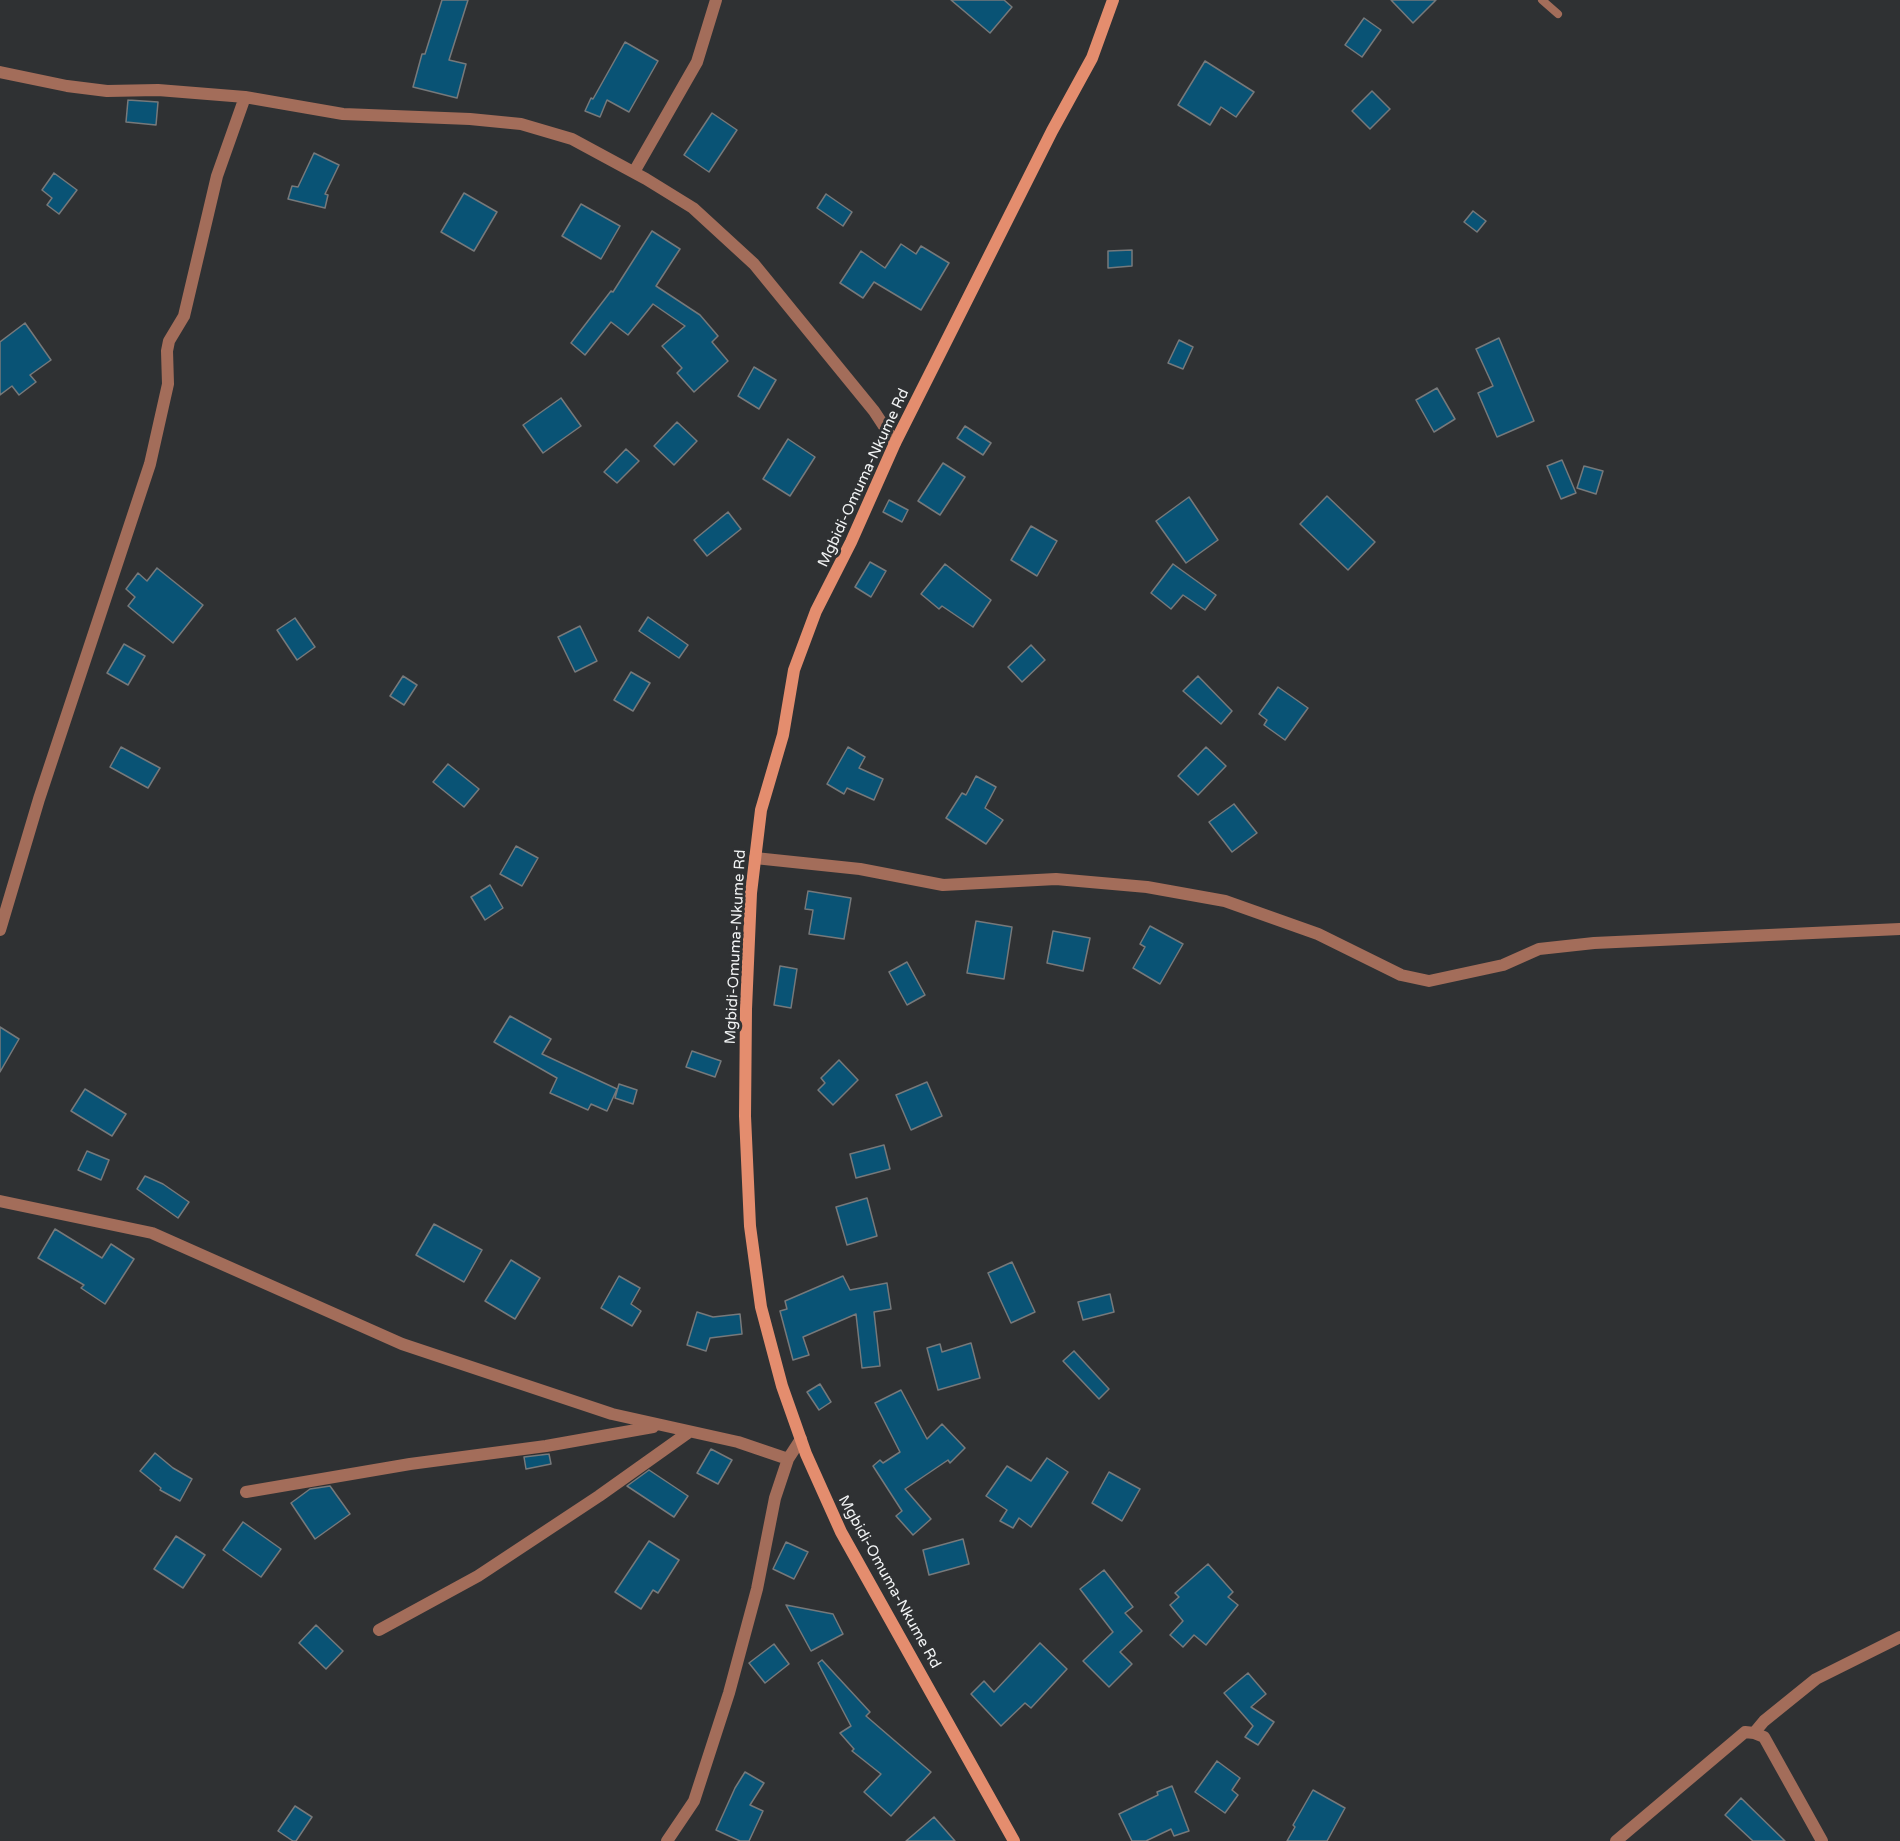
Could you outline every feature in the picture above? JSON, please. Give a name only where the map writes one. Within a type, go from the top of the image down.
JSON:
[{"type":"street","points":[[634,172],[697,62],[716,0]]},
{"type":"street","name":"Mgbidi-Omuma-Nkume Rd","points":[[1014,1841],[841,1532],[801,1439],[782,1386],[761,1307],[750,1226],[745,1116],[746,1009],[751,893],[761,810],[783,735],[794,670],[816,611],[851,542],[895,443],[1052,131],[1092,58],[1113,0]]},
{"type":"street","points":[[0,72],[67,86],[108,91],[158,90],[245,97],[343,114],[470,118],[521,124],[572,139],[634,172],[693,208],[754,264],[874,411],[895,443]]},
{"type":"street","points":[[0,930],[39,799],[150,464],[168,384],[169,341],[184,316],[217,176],[245,97]]},
{"type":"street","points":[[755,858],[860,869],[944,885],[1056,879],[1147,887],[1225,901],[1318,934],[1401,975],[1429,981],[1503,965],[1539,949],[1594,943],[1900,929]]},
{"type":"street","points":[[0,1201],[152,1233],[402,1344],[612,1414],[738,1442],[788,1459]]},
{"type":"street","points":[[246,1492],[410,1464],[546,1446],[660,1425]]},
{"type":"street","points":[[379,1630],[477,1576],[599,1496],[689,1432]]},
{"type":"street","points":[[667,1841],[694,1801],[729,1693],[756,1589],[776,1498],[788,1459],[801,1439]]},
{"type":"street","points":[[1754,1733],[1764,1721],[1816,1679],[1900,1637]]},
{"type":"street","points":[[1616,1841],[1745,1732],[1764,1737],[1821,1841]]},
{"type":"lane","points":[[1542,0],[1558,14]]},
{"type":"building","points":[[442,0],[468,0],[449,60],[466,64],[457,98],[413,87],[422,54],[425,54]]},
{"type":"building","points":[[951,0],[1004,0],[1012,7],[990,33]]},
{"type":"building","points":[[1391,0],[1436,0],[1413,23]]},
{"type":"building","points":[[1364,18],[1381,30],[1362,57],[1345,45]]},
{"type":"building","points":[[625,42],[658,61],[629,112],[607,100],[600,117],[585,111],[591,98],[593,99]]},
{"type":"building","points":[[1205,61],[1254,92],[1236,117],[1221,107],[1210,125],[1178,105]]},
{"type":"building","points":[[1372,91],[1390,109],[1370,129],[1352,111]]},
{"type":"building","points":[[128,100],[158,102],[156,125],[126,122]]},
{"type":"building","points":[[712,113],[737,130],[709,172],[684,155]]},
{"type":"building","points":[[314,153],[339,165],[325,194],[328,195],[325,208],[288,199],[292,186],[298,187]]},
{"type":"building","points":[[54,173],[77,190],[59,214],[47,205],[52,198],[42,190]]},
{"type":"building","points":[[464,193],[497,212],[474,251],[441,232]]},
{"type":"building","points":[[826,194],[852,212],[843,226],[817,208]]},
{"type":"building","points":[[581,204],[620,226],[601,259],[562,236]]},
{"type":"building","points":[[1473,211],[1486,221],[1477,232],[1464,222]]},
{"type":"building","points":[[652,231],[680,249],[656,286],[700,315],[718,336],[712,342],[728,361],[694,392],[677,373],[682,368],[662,346],[685,326],[653,304],[628,335],[611,322],[585,355],[571,343],[611,291],[613,292]]},
{"type":"building","points":[[901,244],[916,254],[921,246],[949,263],[921,310],[874,282],[863,298],[840,283],[861,251],[885,268]]},
{"type":"building","points":[[1132,250],[1132,266],[1108,268],[1108,251]]},
{"type":"building","points":[[25,323],[51,360],[30,375],[36,382],[19,395],[12,386],[0,395],[0,342]]},
{"type":"building","points":[[1499,338],[1534,421],[1497,437],[1478,393],[1493,386],[1476,349]]},
{"type":"building","points":[[1179,340],[1193,347],[1183,369],[1168,363]]},
{"type":"building","points":[[754,367],[776,380],[759,409],[738,396]]},
{"type":"building","points":[[1437,388],[1455,419],[1434,432],[1416,400]]},
{"type":"building","points":[[561,398],[581,426],[543,453],[523,425]]},
{"type":"building","points":[[677,422],[697,441],[674,465],[654,446]]},
{"type":"building","points":[[965,426],[991,443],[983,455],[957,438]]},
{"type":"building","points":[[788,439],[815,457],[790,496],[763,479]]},
{"type":"building","points":[[626,449],[639,461],[617,483],[604,472]]},
{"type":"building","points":[[1562,460],[1576,493],[1561,499],[1547,466]]},
{"type":"building","points":[[943,463],[965,477],[940,515],[918,501]]},
{"type":"building","points":[[1584,466],[1603,471],[1596,494],[1577,488]]},
{"type":"building","points":[[1327,496],[1375,542],[1348,570],[1300,524]]},
{"type":"building","points":[[1189,497],[1218,540],[1186,563],[1156,521]]},
{"type":"building","points":[[889,500],[908,510],[902,522],[883,512]]},
{"type":"building","points":[[728,512],[741,529],[707,556],[694,540]]},
{"type":"building","points":[[1031,526],[1057,541],[1037,576],[1011,560]]},
{"type":"building","points":[[870,562],[886,571],[871,597],[855,587]]},
{"type":"building","points":[[945,564],[991,600],[973,627],[942,606],[939,609],[921,594]]},
{"type":"building","points":[[1173,564],[1216,595],[1205,610],[1183,595],[1171,609],[1151,593]]},
{"type":"building","points":[[157,568],[203,605],[173,643],[128,606],[135,597],[126,589],[138,573],[147,581]]},
{"type":"building","points":[[648,617],[688,645],[679,658],[639,631]]},
{"type":"building","points":[[295,618],[315,647],[297,660],[277,630]]},
{"type":"building","points":[[580,626],[597,661],[575,672],[558,637]]},
{"type":"building","points":[[124,644],[145,656],[128,685],[107,673]]},
{"type":"building","points":[[1031,645],[1045,660],[1022,682],[1008,667]]},
{"type":"building","points":[[631,672],[650,683],[633,711],[614,700]]},
{"type":"building","points":[[403,676],[417,685],[404,705],[390,696]]},
{"type":"building","points":[[1198,676],[1232,711],[1221,724],[1183,691]]},
{"type":"building","points":[[1278,687],[1308,708],[1285,740],[1264,725],[1267,720],[1259,714]]},
{"type":"building","points":[[121,747],[160,768],[148,788],[110,767]]},
{"type":"building","points":[[848,747],[865,757],[859,768],[883,779],[874,800],[847,788],[844,794],[827,784]]},
{"type":"building","points":[[1206,747],[1226,766],[1198,795],[1178,776]]},
{"type":"building","points":[[448,764],[479,789],[464,807],[433,782]]},
{"type":"building","points":[[976,776],[996,787],[985,808],[1003,820],[986,844],[946,818],[962,793],[966,795]]},
{"type":"building","points":[[1234,804],[1257,833],[1232,852],[1209,822]]},
{"type":"building","points":[[516,846],[538,858],[522,886],[500,874]]},
{"type":"building","points":[[490,885],[503,908],[485,920],[471,897]]},
{"type":"building","points":[[808,891],[851,898],[844,939],[809,934],[813,910],[805,909]]},
{"type":"building","points":[[976,921],[1012,927],[1004,979],[967,973]]},
{"type":"building","points":[[1150,926],[1183,944],[1160,984],[1133,968],[1145,947],[1140,944]]},
{"type":"building","points":[[1053,931],[1090,938],[1083,971],[1047,963]]},
{"type":"building","points":[[907,962],[925,995],[907,1005],[889,972]]},
{"type":"building","points":[[780,966],[797,969],[791,1008],[774,1005]]},
{"type":"building","points":[[510,1016],[551,1039],[542,1054],[617,1089],[607,1111],[591,1104],[588,1110],[550,1093],[557,1078],[494,1042]]},
{"type":"building","points":[[0,1027],[19,1039],[0,1072]]},
{"type":"building","points":[[692,1051],[721,1061],[715,1077],[686,1067]]},
{"type":"building","points":[[839,1060],[858,1080],[833,1105],[818,1090],[825,1083],[821,1078]]},
{"type":"building","points":[[927,1082],[942,1116],[911,1130],[896,1095]]},
{"type":"building","points":[[619,1084],[637,1090],[633,1104],[615,1098]]},
{"type":"building","points":[[85,1089],[126,1114],[112,1136],[71,1111]]},
{"type":"building","points":[[884,1145],[890,1169],[856,1178],[850,1154]]},
{"type":"building","points":[[87,1151],[109,1160],[101,1180],[78,1170]]},
{"type":"building","points":[[145,1176],[163,1184],[189,1202],[178,1218],[137,1189]]},
{"type":"building","points":[[867,1198],[877,1236],[847,1245],[836,1207]]},
{"type":"building","points":[[434,1224],[482,1250],[464,1282],[416,1255]]},
{"type":"building","points":[[55,1229],[102,1258],[111,1244],[134,1259],[105,1304],[81,1288],[84,1285],[38,1258]]},
{"type":"building","points":[[511,1260],[540,1278],[515,1319],[485,1301]]},
{"type":"building","points":[[1012,1262],[1035,1312],[1011,1323],[988,1273]]},
{"type":"building","points":[[619,1276],[640,1288],[631,1304],[641,1311],[632,1326],[601,1308]]},
{"type":"building","points":[[843,1276],[850,1290],[887,1283],[891,1309],[874,1312],[880,1366],[862,1368],[856,1314],[803,1337],[809,1355],[793,1360],[780,1311],[787,1309],[785,1301]]},
{"type":"building","points":[[1110,1294],[1114,1312],[1083,1320],[1078,1302]]},
{"type":"building","points":[[697,1312],[713,1317],[740,1314],[742,1334],[710,1338],[706,1351],[687,1345]]},
{"type":"building","points":[[971,1343],[980,1378],[938,1390],[927,1348],[940,1344],[942,1352]]},
{"type":"building","points":[[1074,1351],[1109,1389],[1099,1399],[1063,1361]]},
{"type":"building","points":[[820,1384],[831,1402],[819,1410],[807,1392]]},
{"type":"building","points":[[901,1390],[927,1439],[942,1424],[965,1448],[950,1463],[948,1460],[905,1489],[931,1519],[913,1535],[896,1516],[902,1511],[873,1466],[880,1460],[883,1463],[900,1452],[875,1403]]},
{"type":"building","points":[[711,1449],[732,1460],[718,1484],[697,1473]]},
{"type":"building","points":[[155,1453],[173,1468],[192,1479],[180,1501],[160,1490],[161,1488],[140,1471]]},
{"type":"building","points":[[549,1454],[551,1464],[526,1469],[524,1457]]},
{"type":"building","points":[[1047,1458],[1068,1472],[1031,1527],[1019,1518],[1013,1528],[1000,1521],[1007,1510],[986,1496],[1007,1466],[1031,1481]]},
{"type":"building","points":[[649,1470],[688,1496],[674,1517],[627,1486]]},
{"type":"building","points":[[1109,1472],[1140,1489],[1122,1521],[1092,1503]]},
{"type":"building","points":[[330,1486],[350,1514],[315,1539],[291,1503],[310,1489]]},
{"type":"building","points":[[243,1522],[281,1549],[261,1577],[223,1550]]},
{"type":"building","points":[[176,1536],[205,1555],[183,1588],[154,1569]]},
{"type":"building","points":[[963,1539],[969,1564],[929,1575],[923,1550]]},
{"type":"building","points":[[649,1541],[679,1560],[658,1593],[653,1590],[641,1609],[615,1592]]},
{"type":"building","points":[[786,1542],[808,1552],[794,1579],[773,1569]]},
{"type":"building","points":[[1208,1564],[1233,1592],[1228,1597],[1238,1605],[1206,1645],[1194,1635],[1183,1647],[1170,1635],[1183,1621],[1170,1605],[1179,1597],[1175,1593]]},
{"type":"building","points":[[1104,1570],[1133,1607],[1125,1613],[1142,1631],[1120,1652],[1132,1664],[1109,1687],[1083,1661],[1113,1632],[1080,1589]]},
{"type":"building","points":[[786,1605],[833,1614],[843,1634],[811,1651]]},
{"type":"building","points":[[316,1625],[343,1651],[326,1669],[299,1643]]},
{"type":"building","points":[[1040,1643],[1067,1669],[1031,1708],[1025,1703],[1001,1726],[971,1694],[984,1681],[994,1692]]},
{"type":"building","points":[[774,1644],[789,1664],[765,1683],[749,1663]]},
{"type":"building","points":[[822,1660],[870,1712],[866,1716],[931,1772],[891,1816],[864,1792],[881,1774],[852,1751],[854,1749],[840,1733],[851,1726],[818,1663]]},
{"type":"building","points":[[1248,1673],[1266,1694],[1251,1707],[1274,1722],[1258,1745],[1245,1737],[1253,1726],[1224,1693]]},
{"type":"building","points":[[1217,1761],[1240,1778],[1232,1790],[1238,1795],[1225,1813],[1195,1792]]},
{"type":"building","points":[[745,1772],[764,1783],[750,1805],[763,1811],[749,1841],[740,1841],[716,1830]]},
{"type":"building","points":[[1172,1786],[1189,1831],[1174,1836],[1171,1829],[1146,1841],[1132,1841],[1119,1814]]},
{"type":"building","points":[[1313,1790],[1345,1808],[1327,1841],[1287,1841],[1295,1827],[1293,1825]]},
{"type":"building","points":[[1741,1798],[1785,1841],[1753,1841],[1725,1815]]},
{"type":"building","points":[[295,1806],[312,1817],[296,1841],[293,1841],[278,1831]]},
{"type":"building","points":[[934,1817],[955,1841],[906,1841]]}]
